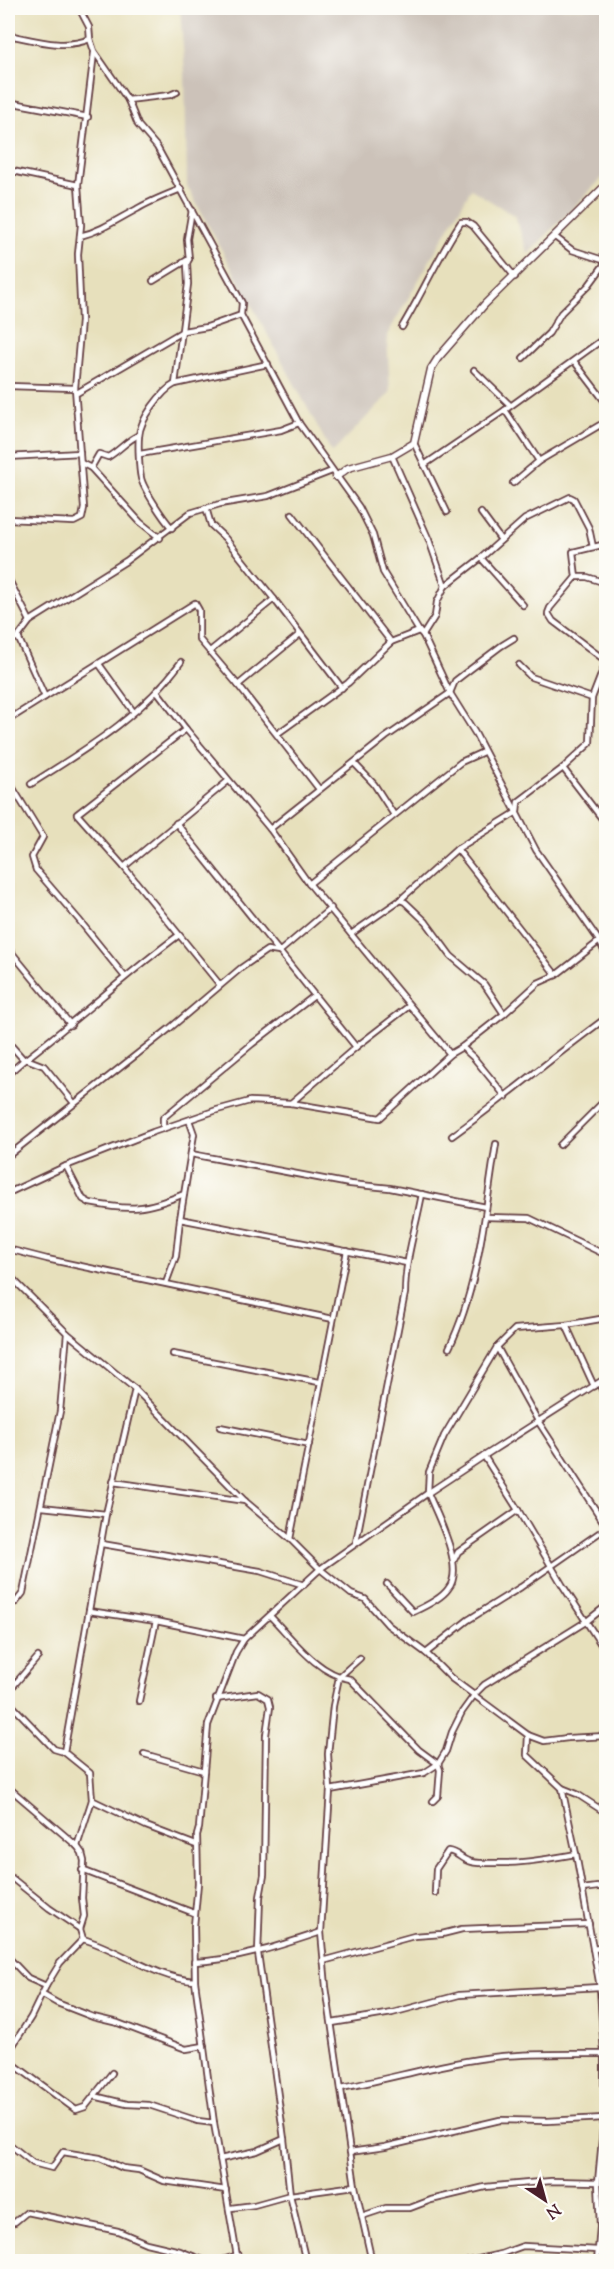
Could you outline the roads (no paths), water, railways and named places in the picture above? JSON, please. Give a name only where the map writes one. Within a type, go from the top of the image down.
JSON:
[{"type":"street","points":[[79,8],[89,27],[94,51],[128,100],[138,125],[157,147],[181,189],[242,303],[241,315],[298,423],[359,507],[373,535],[383,572],[423,635],[450,693],[466,717],[536,850],[600,942],[606,956]]},
{"type":"street","points":[[8,34],[63,45],[77,44],[90,39]]},
{"type":"street","points":[[8,519],[52,522],[79,521],[82,518],[84,497],[77,429],[76,391],[81,321],[78,254],[81,225],[78,185],[88,117],[94,51]]},
{"type":"street","points":[[128,100],[170,95],[177,92]]},
{"type":"street","points":[[8,102],[88,117]]},
{"type":"street","points":[[8,170],[78,185]]},
{"type":"street","points":[[447,512],[414,443],[431,369],[471,319],[606,185]]},
{"type":"street","points":[[80,236],[93,233],[119,221],[137,208],[181,189]]},
{"type":"street","points":[[175,384],[183,331],[189,259],[187,239],[192,210]]},
{"type":"street","points":[[402,327],[423,293],[447,243],[461,222],[467,222],[472,226],[515,277]]},
{"type":"street","points":[[81,225],[93,233]]},
{"type":"street","points":[[523,358],[549,333],[561,313],[589,285],[606,262],[573,250],[555,237]]},
{"type":"street","points":[[153,281],[189,259]]},
{"type":"street","points":[[8,386],[76,391],[183,331],[207,327],[241,315]]},
{"type":"street","points":[[424,465],[606,337]]},
{"type":"street","points":[[574,361],[606,403]]},
{"type":"street","points":[[172,528],[164,520],[141,480],[139,435],[156,402],[166,388],[175,384],[268,364]]},
{"type":"street","points":[[474,369],[510,405]]},
{"type":"street","points":[[505,410],[539,461]]},
{"type":"street","points":[[513,483],[539,461],[606,420]]},
{"type":"street","points":[[140,454],[281,430],[298,423]]},
{"type":"street","points":[[600,425],[606,431]]},
{"type":"street","points":[[91,468],[99,454],[108,457],[123,448],[127,440],[139,435]]},
{"type":"street","points":[[8,642],[18,637],[30,621],[160,538],[190,513],[220,504],[268,496],[348,468],[392,456],[414,443]]},
{"type":"street","points":[[8,457],[80,453]]},
{"type":"street","points":[[392,456],[429,540],[445,586]]},
{"type":"street","points":[[81,463],[91,468],[140,522],[160,538]]},
{"type":"street","points":[[423,635],[435,616],[441,590],[525,519],[570,497],[578,504],[582,512],[589,528],[593,547]]},
{"type":"street","points":[[206,508],[211,525],[225,538],[274,598],[342,688]]},
{"type":"street","points":[[481,513],[501,540]]},
{"type":"street","points":[[292,514],[392,642]]},
{"type":"street","points":[[576,578],[572,554],[606,544]]},
{"type":"street","points":[[481,558],[523,605]]},
{"type":"street","points":[[517,812],[518,802],[563,768],[590,743],[592,698],[606,661],[549,616],[550,608],[576,578],[587,577],[606,583]]},
{"type":"street","points":[[8,578],[30,621]]},
{"type":"street","points":[[210,651],[274,598]]},
{"type":"street","points":[[8,720],[195,603],[200,610],[199,639],[319,789]]},
{"type":"street","points":[[277,734],[342,688],[392,642],[419,631]]},
{"type":"street","points":[[238,685],[300,634]]},
{"type":"street","points":[[18,637],[45,697]]},
{"type":"street","points":[[270,829],[386,737],[450,693],[455,681],[514,638]]},
{"type":"street","points":[[31,783],[106,736],[157,691],[181,662]]},
{"type":"street","points":[[99,664],[133,711]]},
{"type":"street","points":[[519,665],[531,677],[592,698]]},
{"type":"street","points":[[157,691],[228,781],[270,829],[309,884],[450,1054]]},
{"type":"street","points":[[186,729],[77,814],[124,867],[220,985]]},
{"type":"street","points":[[309,884],[461,762],[483,752]]},
{"type":"street","points":[[354,763],[374,784],[394,815]]},
{"type":"street","points":[[563,768],[606,824]]},
{"type":"street","points":[[8,780],[43,837],[32,857],[36,870],[125,977]]},
{"type":"street","points":[[124,867],[228,781]]},
{"type":"street","points":[[351,934],[400,900],[457,849],[517,812]]},
{"type":"street","points":[[176,823],[356,1047]]},
{"type":"street","points":[[457,849],[556,975]]},
{"type":"street","points":[[400,900],[426,921],[451,956],[484,984],[504,1014]]},
{"type":"street","points":[[8,1156],[169,1029],[220,985],[267,950],[279,952],[331,908]]},
{"type":"street","points":[[8,1074],[179,935]]},
{"type":"street","points":[[8,1193],[66,1166],[163,1129],[250,1101],[291,1103],[380,1118],[450,1054],[504,1014],[538,983],[556,975],[606,936]]},
{"type":"street","points":[[8,948],[71,1025]]},
{"type":"street","points":[[163,1129],[163,1118],[252,1044],[315,996]]},
{"type":"street","points":[[291,1103],[356,1047],[409,1006]]},
{"type":"street","points":[[452,1136],[506,1097],[549,1060],[606,1018]]},
{"type":"street","points":[[8,1042],[25,1060],[44,1066],[74,1102]]},
{"type":"street","points":[[462,1047],[506,1097]]},
{"type":"street","points":[[560,1145],[606,1099]]},
{"type":"street","points":[[166,1283],[176,1256],[191,1154],[194,1130],[189,1120]]},
{"type":"street","points":[[449,1348],[463,1318],[485,1217],[496,1144]]},
{"type":"street","points":[[191,1154],[486,1207]]},
{"type":"street","points":[[66,1166],[83,1199],[90,1203],[136,1209],[152,1206],[184,1194]]},
{"type":"street","points":[[356,1543],[405,1293],[407,1263],[417,1227],[422,1194]]},
{"type":"street","points":[[485,1217],[529,1218],[606,1255]]},
{"type":"street","points":[[180,1219],[407,1263]]},
{"type":"street","points":[[8,1249],[333,1319]]},
{"type":"street","points":[[290,1539],[319,1382],[347,1251]]},
{"type":"street","points":[[8,1295],[9,1275]]},
{"type":"street","points":[[9,1275],[67,1333],[135,1389],[245,1501],[290,1539],[320,1569],[351,1594],[365,1599],[388,1624],[426,1653],[451,1677],[528,1735],[544,1741],[606,1736]]},
{"type":"street","points":[[454,1560],[428,1493],[429,1473],[444,1436],[497,1347],[515,1329],[566,1325],[606,1318]]},
{"type":"street","points":[[566,1325],[596,1385],[606,1398]]},
{"type":"street","points":[[8,1605],[16,1602],[23,1593],[42,1507],[60,1411],[67,1333]]},
{"type":"street","points":[[426,1653],[451,1632],[521,1587],[606,1527],[538,1421],[497,1347]]},
{"type":"street","points":[[173,1354],[319,1382]]},
{"type":"street","points":[[238,2262],[231,2208],[214,2123],[194,1962],[194,1913],[198,1882],[196,1845],[208,1725],[216,1699],[244,1639],[320,1569],[428,1493],[606,1378]]},
{"type":"street","points":[[64,1752],[106,1514],[135,1389]]},
{"type":"street","points":[[220,1427],[309,1445]]},
{"type":"street","points":[[484,1456],[606,1652]]},
{"type":"street","points":[[113,1482],[245,1501]]},
{"type":"street","points":[[42,1507],[106,1514]]},
{"type":"street","points":[[387,1584],[413,1612],[447,1591],[453,1581],[454,1560],[458,1552],[518,1510]]},
{"type":"street","points":[[102,1544],[260,1571],[304,1585]]},
{"type":"street","points":[[330,1790],[424,1773],[438,1764],[446,1751],[456,1723],[474,1694],[484,1685],[587,1621],[606,1606]]},
{"type":"street","points":[[89,1611],[156,1621],[244,1639]]},
{"type":"street","points":[[270,1616],[313,1659],[339,1677],[350,1679],[419,1750],[438,1764],[440,1770],[438,1796],[433,1801]]},
{"type":"street","points":[[139,1701],[156,1621]]},
{"type":"street","points":[[8,1692],[38,1657]]},
{"type":"street","points":[[360,1658],[339,1677],[333,1706],[328,1754],[330,1790],[321,1932],[323,1961],[355,2186],[372,2262]]},
{"type":"street","points":[[216,1699],[258,1693],[268,1699],[270,1707],[266,1735],[264,1875],[260,1897],[258,1953],[290,2195],[306,2262]]},
{"type":"street","points":[[8,1701],[54,1749],[64,1752],[90,1773],[92,1800],[77,1846]]},
{"type":"street","points":[[528,1735],[527,1755],[561,1788],[577,1794],[606,1813]]},
{"type":"street","points":[[144,1754],[204,1771]]},
{"type":"street","points":[[8,1787],[77,1846],[82,1853],[84,1916],[80,1929],[83,1939],[135,1963],[181,1979],[195,1981]]},
{"type":"street","points":[[561,1788],[576,1854],[604,2011],[600,2015],[605,2076],[598,2181],[597,2262]]},
{"type":"street","points":[[92,1800],[146,1826],[196,1845]]},
{"type":"street","points":[[435,1893],[436,1869],[448,1851],[455,1852],[466,1861],[474,1863],[542,1861],[576,1854]]},
{"type":"street","points":[[82,1870],[194,1913]]},
{"type":"street","points":[[8,1875],[49,1908],[80,1929]]},
{"type":"street","points":[[582,1889],[606,1886]]},
{"type":"street","points":[[323,1961],[414,1936],[442,1934],[462,1929],[589,1924]]},
{"type":"street","points":[[194,1962],[258,1953],[321,1932]]},
{"type":"street","points":[[8,2053],[65,1956],[83,1939]]},
{"type":"street","points":[[593,1949],[606,1947]]},
{"type":"street","points":[[8,1957],[28,1978],[46,1986]]},
{"type":"street","points":[[332,2023],[392,2013],[459,1995],[600,1987]]},
{"type":"street","points":[[43,1995],[93,2018],[118,2023],[186,2049],[204,2046]]},
{"type":"street","points":[[8,2040],[13,2045]]},
{"type":"street","points":[[341,2088],[502,2056],[604,2054]]},
{"type":"street","points":[[8,2060],[76,2110],[85,2107],[112,2073]]},
{"type":"street","points":[[94,2096],[127,2104],[149,2105],[198,2121],[214,2123]]},
{"type":"street","points":[[351,2152],[500,2120],[547,2121],[604,2118]]},
{"type":"street","points":[[220,2159],[257,2151],[284,2139]]},
{"type":"street","points":[[8,2143],[33,2163],[52,2168],[63,2152],[78,2153],[100,2158],[123,2168],[139,2170],[164,2181],[226,2190]]},
{"type":"street","points":[[362,2216],[386,2208],[410,2208],[431,2199],[485,2187],[551,2181],[598,2181]]},
{"type":"street","points":[[231,2208],[254,2205],[290,2195],[355,2186]]},
{"type":"street","points":[[8,2223],[15,2222],[27,2212],[118,2231],[146,2243],[180,2251],[208,2262]]},
{"type":"street","points":[[599,2212],[606,2212]]},
{"type":"street","points":[[466,2262],[523,2246],[598,2250]]},
{"type":"street","points":[[217,2262],[238,2255]]}]
